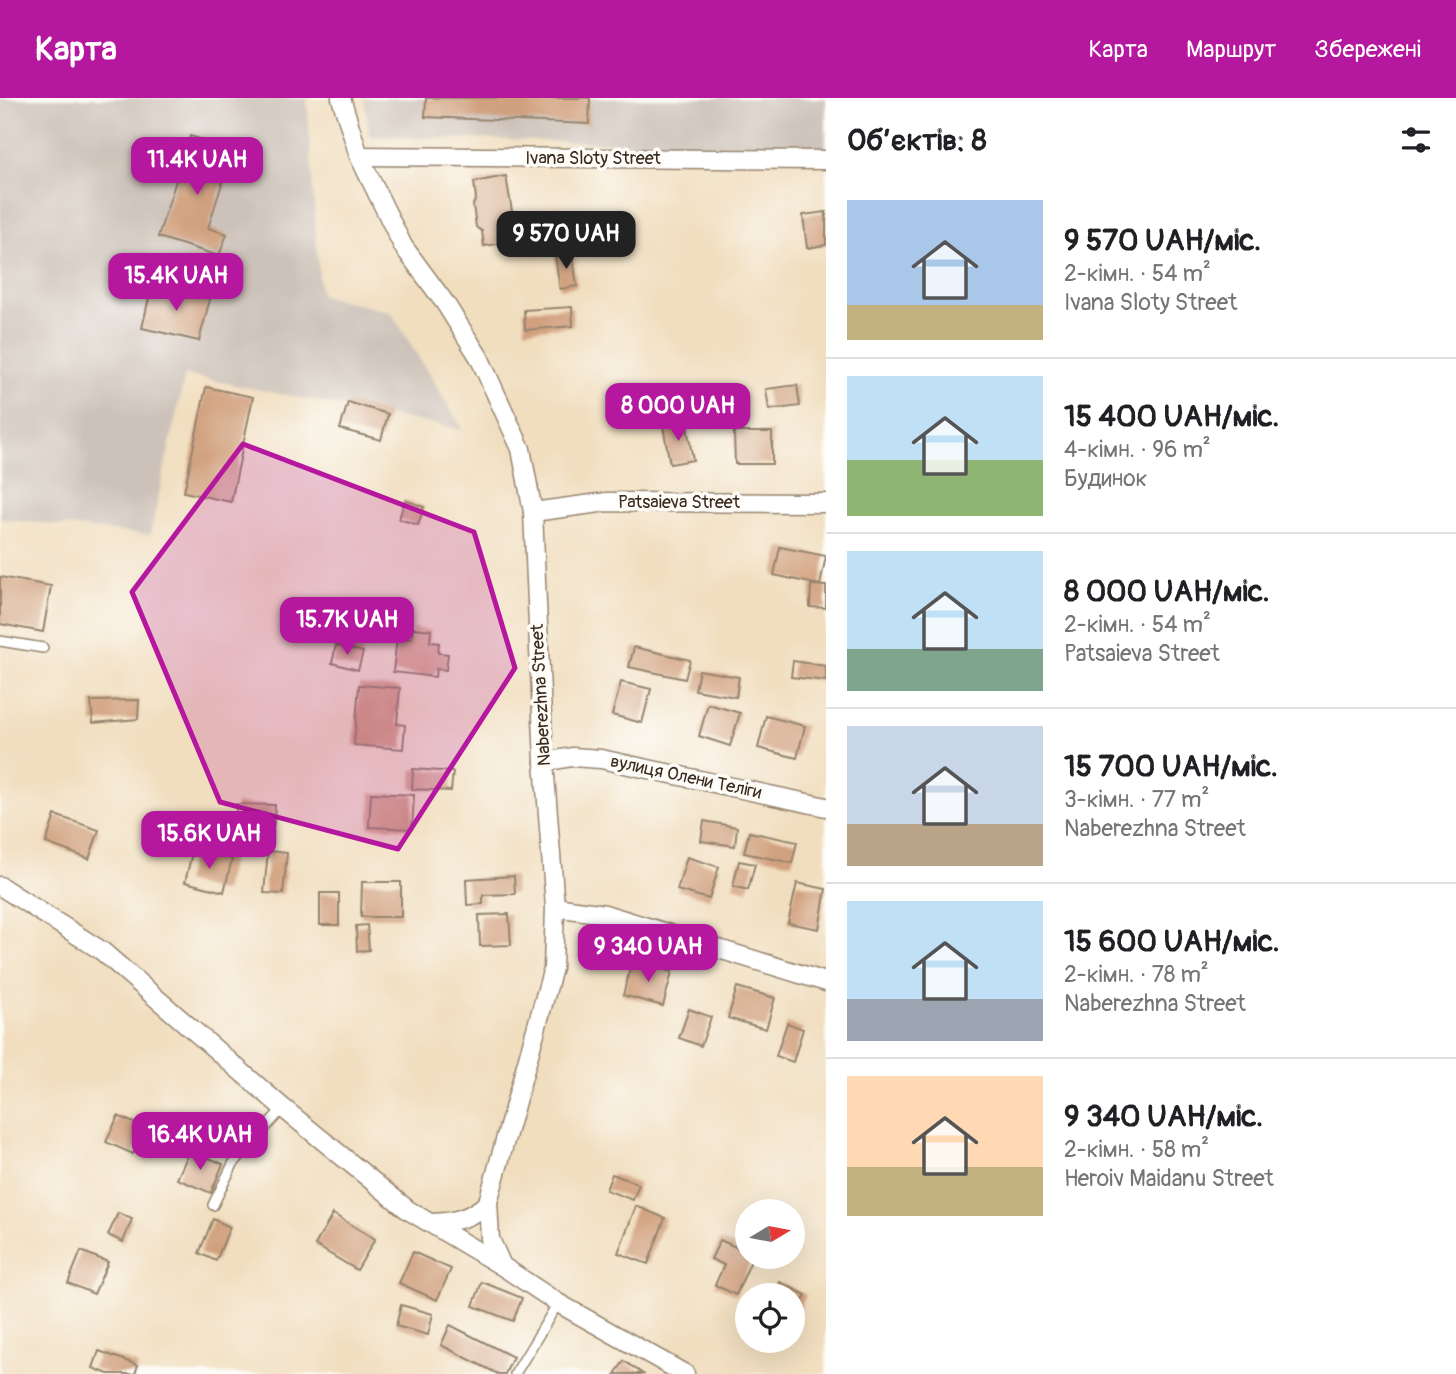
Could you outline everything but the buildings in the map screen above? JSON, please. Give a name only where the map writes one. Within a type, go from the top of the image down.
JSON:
[{"type":"street","name":"Naberezhna Street","points":[[341,98],[359,156],[403,246],[445,303],[479,356],[521,449],[533,512],[544,762],[555,907],[552,968],[488,1202],[491,1239],[502,1266]]},
{"type":"street","name":"Ivana Sloty Street","points":[[359,156],[826,160]]},
{"type":"street","name":"Patsaieva Street","points":[[533,512],[607,502],[826,503]]},
{"type":"street","name":"вулиця Олени Теліги","points":[[544,762],[572,757],[601,760],[826,807]]},
{"type":"street","points":[[0,886],[102,951],[283,1108],[408,1210],[558,1303],[685,1374]]},
{"type":"street","points":[[555,907],[605,914],[826,982]]},
{"type":"street","points":[[431,1223],[461,1220],[476,1213],[488,1202]]},
{"type":"lane","points":[[0,640],[43,648]]},
{"type":"lane","points":[[213,1205],[233,1164],[283,1108]]},
{"type":"lane","points":[[514,1374],[558,1303]]},
{"type":"highlighted area","points":[[243,444],[474,532],[515,668],[398,849],[220,802],[132,592]]},
{"type":"shaded area","points":[[0,98],[307,98],[320,295],[391,312],[463,430],[185,375],[150,535],[0,519]]},
{"type":"shaded area","points":[[364,98],[826,98],[826,149],[370,136]]}]
